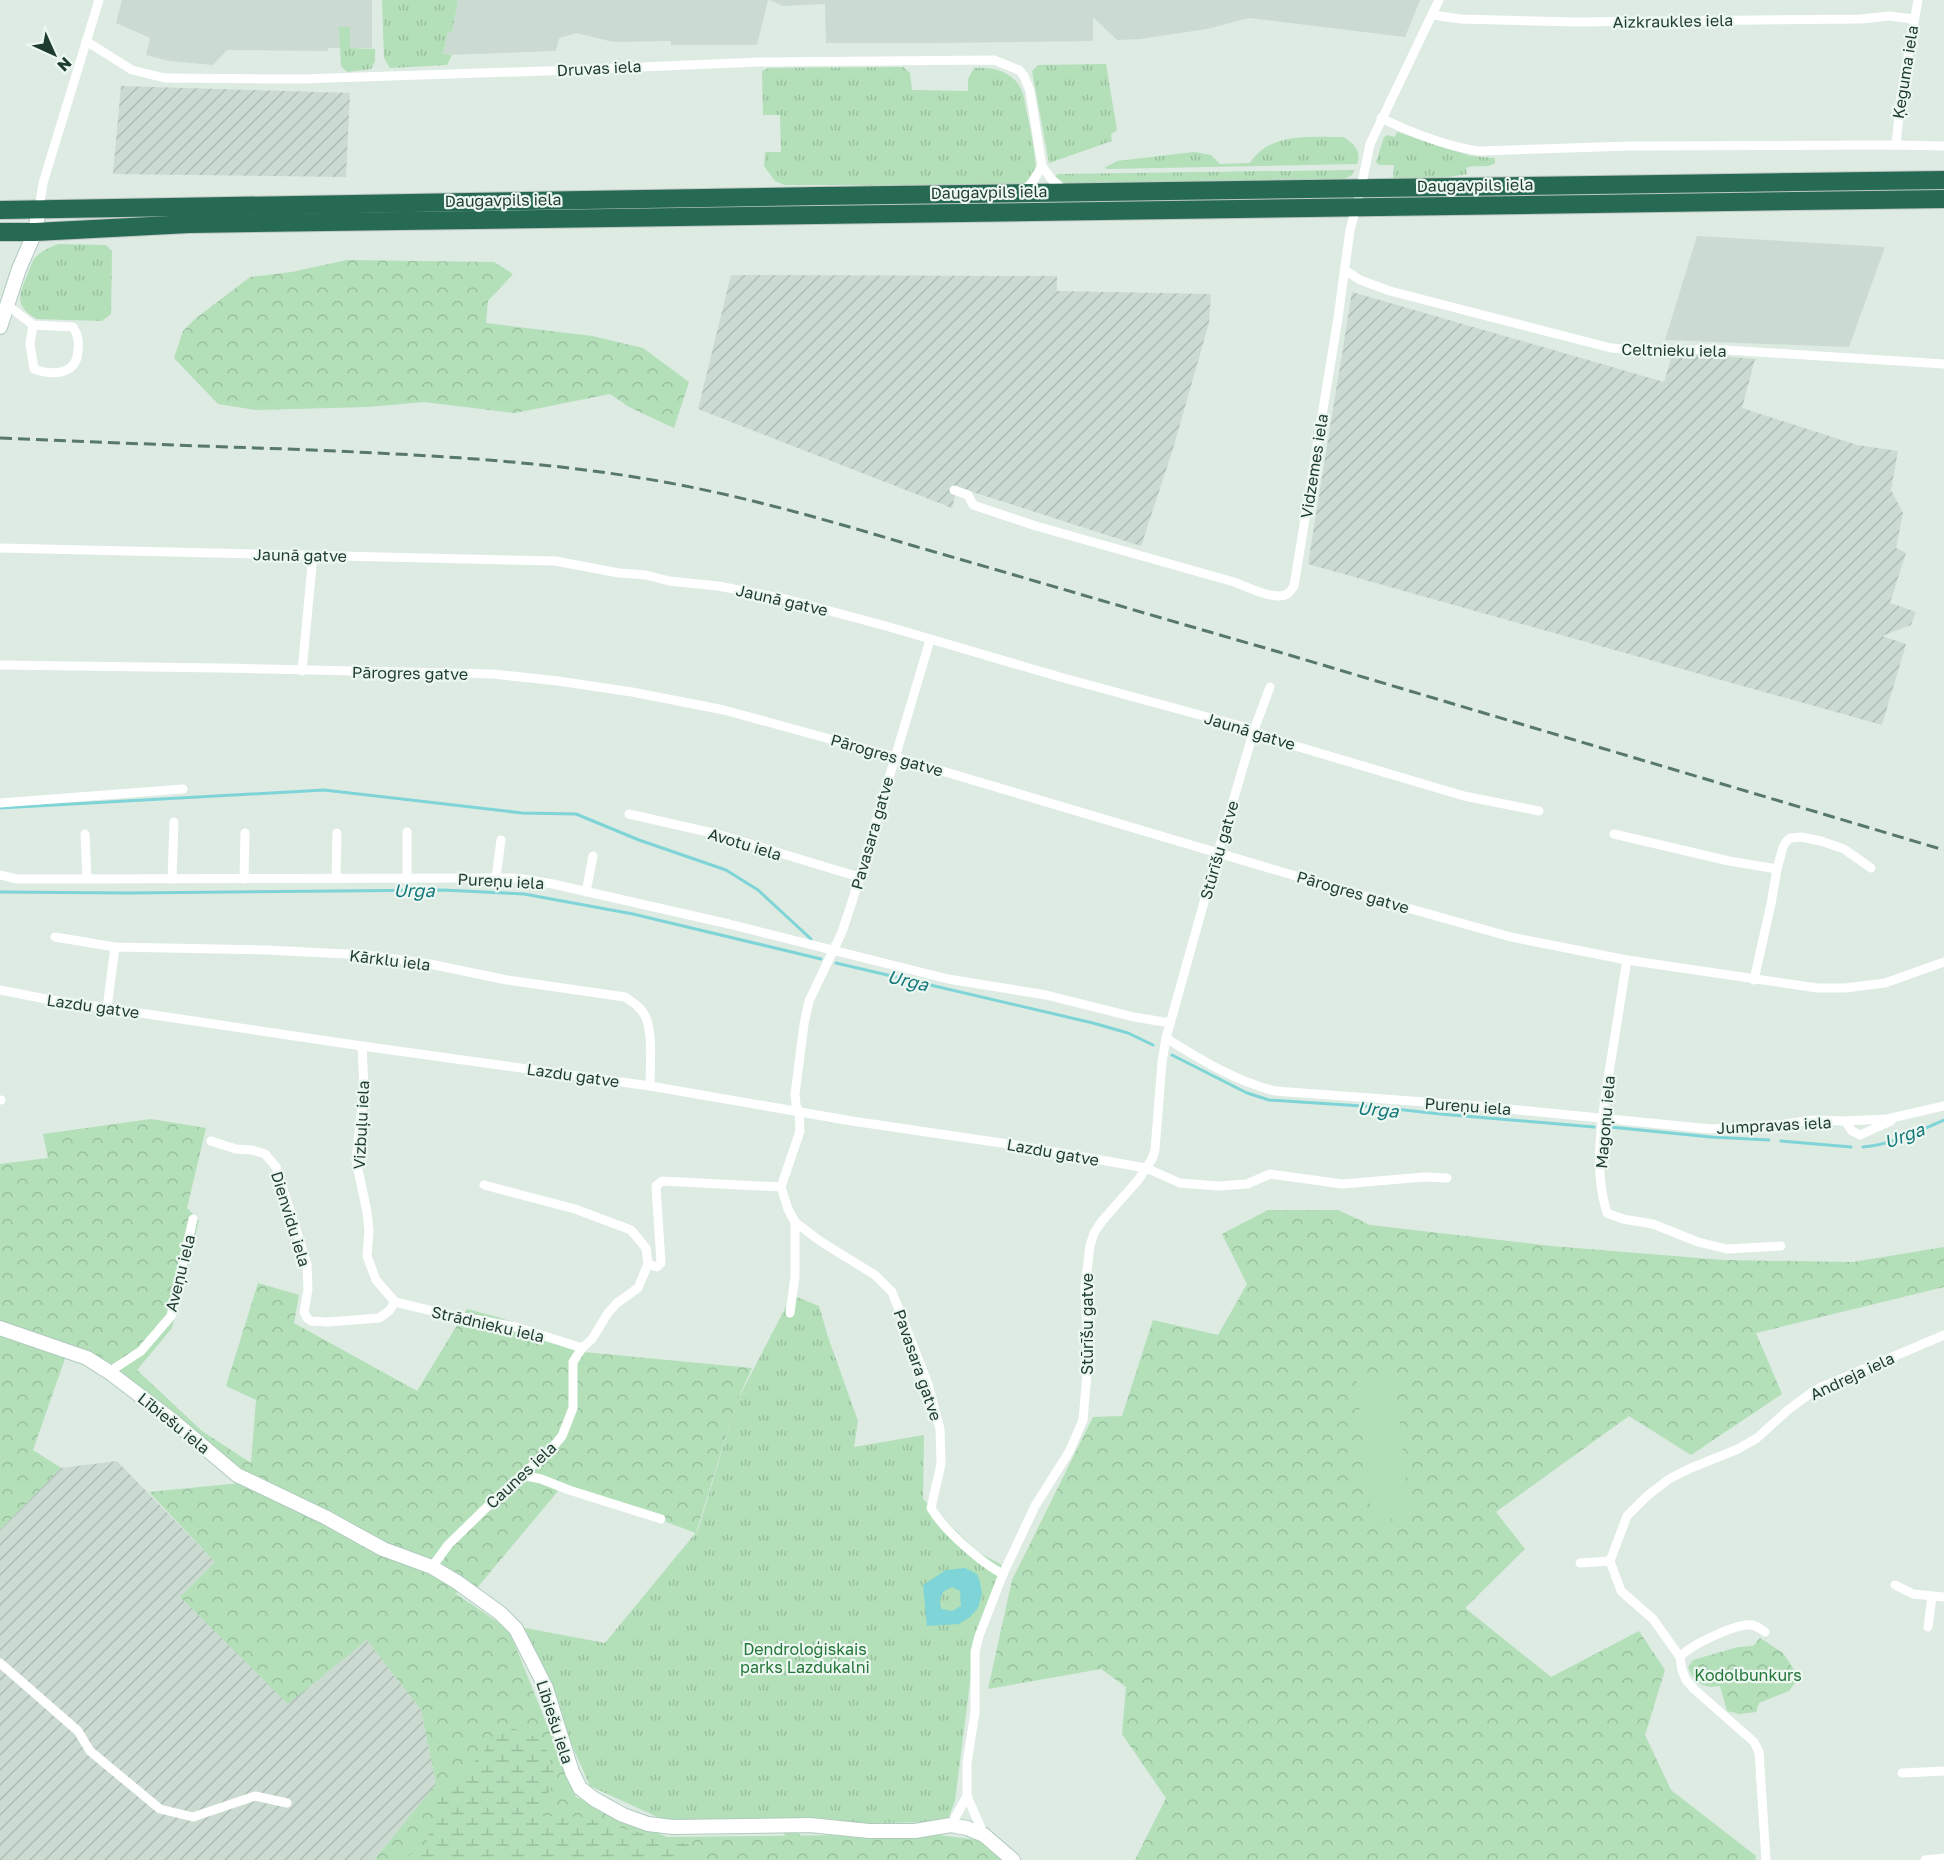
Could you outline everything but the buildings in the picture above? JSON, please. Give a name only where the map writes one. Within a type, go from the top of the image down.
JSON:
[{"type":"highway","name":"Daugavpils iela","points":[[0,210],[1944,180]]},
{"type":"highway","name":"Daugavpils iela","points":[[0,232],[189,224],[1944,199]]},
{"type":"street","points":[[0,327],[6,304],[35,232],[43,183],[99,0]]},
{"type":"street","name":"Vidzemes iela","points":[[954,490],[968,495],[973,506],[1019,522],[1234,582],[1276,596],[1287,594],[1294,586],[1297,574],[1350,230],[1370,144],[1439,0]]},
{"type":"street","name":"Ķeguma iela","points":[[1896,145],[1913,19],[1918,0]]},
{"type":"street","name":"Aizkraukles iela","points":[[1432,15],[1452,18],[1576,22],[1861,19],[1889,16],[1913,19]]},
{"type":"street","name":"Druvas iela","points":[[86,41],[132,70],[165,78],[301,79],[758,62],[994,60],[1019,70],[1027,82],[1038,132],[1042,166]]},
{"type":"street","points":[[1381,117],[1441,143],[1479,151],[1630,146],[1944,146]]},
{"type":"street","points":[[1021,193],[1032,183],[1042,166],[1052,180],[1067,192]]},
{"type":"street","name":"Celtnieku iela","points":[[1345,270],[1360,280],[1390,291],[1611,348],[1655,352],[1710,349],[1944,364]]},
{"type":"street","points":[[6,304],[33,325],[73,327],[79,337],[78,357],[72,368],[61,373],[45,373],[34,369],[30,344],[33,325]]},
{"type":"street","name":"Jaunā gatve","points":[[0,548],[555,561],[619,573],[646,575],[669,581],[718,586],[763,594],[867,620],[930,640],[1254,730],[1272,739],[1464,796],[1539,811]]},
{"type":"street","points":[[302,671],[314,555]]},
{"type":"street","name":"Pavasara gatve","points":[[799,1112],[795,1094],[809,1001],[842,932],[930,640]]},
{"type":"street","name":"Pārogres gatve","points":[[0,665],[493,675],[632,692],[724,710],[895,757],[1511,937],[1627,960],[1754,980]]},
{"type":"street","name":"Stūrīšu gatve","points":[[951,1825],[967,1796],[967,1763],[975,1712],[975,1652],[979,1636],[1002,1574],[1035,1506],[1069,1452],[1083,1420],[1088,1362],[1085,1287],[1088,1258],[1094,1233],[1110,1210],[1139,1179],[1155,1150],[1166,1038],[1254,730],[1270,687]]},
{"type":"street","points":[[0,803],[183,789]]},
{"type":"street","name":"Avotu iela","points":[[629,814],[717,834],[859,878]]},
{"type":"street","points":[[172,879],[174,822]]},
{"type":"street","points":[[407,832],[407,879]]},
{"type":"street","points":[[244,879],[245,833]]},
{"type":"street","points":[[336,878],[337,833]]},
{"type":"street","points":[[86,834],[87,879]]},
{"type":"street","points":[[1614,834],[1729,861],[1777,869]]},
{"type":"street","points":[[1870,868],[1844,849],[1801,837],[1790,838],[1783,847],[1777,869],[1772,904],[1754,980],[1817,988],[1866,986],[1885,983],[1944,962]]},
{"type":"street","points":[[496,878],[501,840]]},
{"type":"street","points":[[586,892],[592,855]]},
{"type":"street","name":"Pureņu iela","points":[[0,875],[17,879],[496,878],[535,880],[729,924],[831,953],[948,979],[1046,995],[1134,1017],[1170,1023]]},
{"type":"street","name":"Kārklu iela","points":[[55,937],[115,947],[267,950],[366,955],[430,964],[507,980],[625,997],[637,1005],[646,1018],[649,1038],[650,1086]]},
{"type":"street","points":[[107,1008],[115,947]]},
{"type":"street","name":"Magoņu iela","points":[[1627,960],[1602,1118],[1599,1170],[1607,1213],[1623,1219],[1653,1224],[1698,1242],[1727,1249],[1781,1246]]},
{"type":"street","name":"Lazdu gatve","points":[[0,990],[362,1046],[650,1086],[799,1112],[1015,1145],[1146,1168],[1180,1182],[1218,1186],[1247,1184],[1270,1174],[1342,1184],[1424,1177],[1447,1178]]},
{"type":"street","name":"Pureņu iela","points":[[1166,1038],[1213,1067],[1243,1081],[1275,1091],[1479,1106],[1602,1118]]},
{"type":"street","name":"Vizbuļu iela","points":[[362,1046],[364,1088],[356,1160],[367,1212],[369,1231],[367,1256],[376,1280],[395,1302]]},
{"type":"street","name":"Jumpravas iela","points":[[1602,1118],[1712,1129],[1778,1125],[1813,1120],[1845,1121],[1899,1117],[1944,1106]]},
{"type":"street","points":[[781,1187],[800,1131],[799,1112]]},
{"type":"street","points":[[1845,1121],[1856,1134],[1864,1134],[1899,1117]]},
{"type":"street","name":"Dienvidu iela","points":[[211,1141],[236,1149],[265,1154],[276,1167],[307,1264],[308,1289],[304,1312],[307,1318],[311,1321],[328,1322],[379,1318],[389,1311],[395,1302]]},
{"type":"street","name":"Caunes iela","points":[[432,1567],[447,1545],[552,1448],[562,1436],[573,1408],[573,1362],[582,1348],[592,1339],[608,1313],[617,1303],[638,1288],[648,1264],[657,1267],[661,1263],[656,1186],[662,1181],[781,1187]]},
{"type":"street","points":[[484,1185],[575,1209],[631,1230],[646,1248],[648,1264]]},
{"type":"street","name":"Pavasara gatve","points":[[781,1187],[795,1222],[820,1241],[875,1275],[892,1292],[928,1384],[940,1429],[941,1464],[931,1508],[937,1519],[988,1567],[1002,1574]]},
{"type":"street","name":"Aveņu iela","points":[[109,1372],[141,1351],[171,1316],[193,1219]]},
{"type":"street","points":[[790,1313],[795,1277],[795,1222]]},
{"type":"street","name":"Strādnieku iela","points":[[395,1302],[516,1327],[582,1348]]},
{"type":"street","name":"Lībiešu iela","points":[[0,1328],[87,1358],[172,1420],[237,1475],[325,1517],[383,1549],[432,1567],[500,1613],[516,1629],[546,1688],[572,1772],[580,1788],[623,1815],[648,1824],[673,1827],[810,1825],[869,1831],[921,1830],[951,1825],[984,1835],[1013,1860]]},
{"type":"street","name":"Andreja iela","points":[[1610,1561],[1627,1516],[1647,1496],[1676,1475],[1738,1449],[1757,1438],[1788,1410],[1815,1390],[1944,1335]]},
{"type":"street","points":[[521,1475],[541,1479],[662,1519]]},
{"type":"street","points":[[1580,1563],[1610,1561],[1621,1591],[1653,1619],[1680,1657],[1686,1680],[1748,1736],[1760,1752],[1766,1860]]},
{"type":"street","points":[[1895,1585],[1913,1594],[1939,1597],[1928,1627]]},
{"type":"street","points":[[1680,1657],[1692,1647],[1736,1628],[1753,1625],[1765,1632]]},
{"type":"street","points":[[0,1663],[78,1731],[90,1751],[160,1809],[193,1817],[255,1796],[287,1803]]},
{"type":"street","points":[[1902,1773],[1944,1771]]},
{"type":"street","points":[[967,1796],[984,1835]]},
{"type":"street","points":[[1924,1860],[1944,1858]]},
{"type":"shaded area","points":[[122,0],[372,0],[372,48],[328,48],[328,51],[227,50],[213,65],[169,61],[146,55],[150,38],[116,23]]},
{"type":"shaded area","points":[[458,0],[768,0],[757,45],[671,45],[671,41],[613,42],[577,33],[559,38],[556,51],[443,55],[448,32],[452,32]]},
{"type":"shaded area","points":[[770,0],[1420,0],[1405,37],[1249,18],[1207,29],[1117,40],[1093,17],[1093,41],[826,43],[825,4],[782,6]]},
{"type":"shaded area","points":[[121,86],[350,93],[346,177],[113,174]]},
{"type":"shaded area","points":[[1697,236],[1885,247],[1849,347],[1665,340]]},
{"type":"shaded area","points":[[731,275],[1057,276],[1057,291],[1211,294],[1209,323],[1172,452],[1141,546],[957,487],[952,508],[698,409]]},
{"type":"shaded area","points":[[1352,292],[1664,382],[1672,355],[1684,353],[1755,359],[1742,408],[1857,445],[1898,451],[1891,490],[1903,513],[1896,548],[1906,553],[1890,603],[1916,612],[1911,625],[1882,636],[1906,644],[1882,725],[1308,564]]},
{"type":"shaded area","points":[[117,1461],[215,1562],[180,1597],[288,1703],[367,1640],[421,1710],[436,1784],[374,1860],[0,1860],[0,1530],[61,1468]]},
{"type":"green space","points":[[382,0],[458,0],[452,32],[448,32],[443,54],[452,55],[447,65],[390,68],[384,58]]},
{"type":"green space","points":[[339,27],[350,27],[350,48],[375,49],[375,61],[371,69],[347,72],[341,66]]},
{"type":"green space","points":[[1106,64],[1117,130],[1111,134],[1112,141],[1049,163],[1032,71],[1038,65]]},
{"type":"green space","points":[[903,67],[910,73],[912,90],[968,91],[968,79],[974,68],[989,68],[1004,72],[1016,81],[1024,96],[1036,168],[1026,182],[1014,188],[896,189],[857,185],[785,185],[775,181],[764,166],[765,152],[781,152],[780,115],[763,115],[762,71],[769,68]]},
{"type":"green space","points":[[1397,132],[1471,156],[1495,158],[1495,163],[1466,168],[1467,174],[1431,180],[1393,181],[1394,165],[1379,165],[1376,162],[1384,137],[1388,135],[1395,137]]},
{"type":"green space","points":[[1305,137],[1343,137],[1356,148],[1357,164],[1104,168],[1117,161],[1194,152],[1211,155],[1220,164],[1250,163],[1258,153],[1279,141]]},
{"type":"green space","points":[[1354,170],[1352,175],[1341,181],[1074,185],[1064,183],[1056,177],[1057,174]]},
{"type":"green space","points":[[1944,188],[1944,193],[1392,199],[1392,193]]},
{"type":"green space","points":[[58,244],[106,245],[112,251],[111,314],[102,321],[37,319],[30,315],[22,305],[20,295],[34,259]]},
{"type":"green space","points":[[347,260],[494,262],[513,274],[488,301],[486,323],[592,336],[643,348],[689,382],[674,428],[629,407],[610,394],[515,413],[424,402],[368,407],[256,410],[218,404],[174,358],[183,331],[195,319],[250,277],[292,272]]},
{"type":"green space","points":[[151,1119],[206,1128],[187,1208],[199,1220],[172,1328],[137,1370],[202,1431],[251,1463],[256,1400],[226,1386],[258,1283],[299,1295],[294,1323],[417,1391],[467,1309],[526,1326],[583,1352],[752,1368],[737,1401],[696,1533],[564,1484],[476,1589],[455,1593],[509,1630],[576,1797],[667,1837],[931,1834],[978,1840],[1002,1860],[374,1860],[436,1784],[421,1710],[367,1640],[288,1704],[180,1597],[215,1562],[149,1492],[241,1483],[189,1429],[69,1347],[33,1450],[61,1468],[0,1530],[0,1164],[48,1158],[43,1134]]},
{"type":"green space","points":[[1268,1210],[1338,1210],[1370,1225],[1551,1246],[1723,1260],[1853,1262],[1944,1247],[1944,1287],[1756,1333],[1782,1394],[1691,1455],[1629,1416],[1496,1512],[1525,1549],[1465,1608],[1551,1677],[1639,1631],[1665,1670],[1645,1735],[1671,1790],[1756,1856],[1755,1860],[1135,1860],[1166,1798],[1122,1734],[1126,1687],[1101,1669],[988,1689],[1012,1580],[1093,1417],[1122,1416],[1153,1320],[1218,1335],[1247,1284],[1222,1234]]},
{"type":"green space","name":"Dendroloģiskais parks Lazdukalni","points":[[792,1295],[819,1306],[858,1421],[854,1447],[924,1435],[923,1499],[978,1552],[1002,1565],[975,1643],[955,1801],[947,1822],[788,1824],[828,1860],[813,1860],[773,1824],[675,1825],[590,1786],[520,1627],[605,1643],[698,1530],[737,1401]]},
{"type":"green space","points":[[1356,1377],[1395,1379],[1410,1515],[1372,1523]]},
{"type":"green space","name":"Kodolbunkurs","points":[[1760,1638],[1783,1653],[1799,1677],[1789,1691],[1759,1703],[1756,1712],[1740,1714],[1727,1711],[1720,1686],[1709,1687],[1700,1684],[1688,1667],[1693,1660],[1738,1647],[1753,1646]]},
{"type":"green space","points":[[499,1723],[543,1740],[556,1779],[535,1816],[585,1817],[612,1826],[691,1845],[692,1860],[400,1860],[425,1847],[440,1794],[483,1754]]},
{"type":"water","points":[[965,1568],[977,1574],[982,1594],[978,1608],[959,1624],[927,1626],[923,1585],[946,1570]],"holes":[[[952,1587],[960,1591],[961,1606],[952,1611],[941,1609],[940,1600],[943,1592]]]},
{"type":"waterway","points":[[0,808],[324,790],[522,813],[576,814],[639,840],[726,870],[758,890],[811,939]]},
{"type":"waterway","name":"Urga","points":[[0,892],[443,890],[524,894],[633,914],[821,959]]},
{"type":"waterway","name":"Urga","points":[[836,963],[1093,1023],[1128,1033],[1153,1045]]},
{"type":"waterway","name":"Urga","points":[[1172,1055],[1247,1093],[1269,1100],[1377,1107],[1594,1127]]},
{"type":"waterway","name":"Urga","points":[[1863,1147],[1894,1140],[1944,1120]]},
{"type":"waterway","name":"Urga","points":[[1610,1127],[1769,1140]]},
{"type":"waterway","name":"Urga","points":[[1781,1141],[1851,1147]]},
{"type":"railway","points":[[0,438],[465,458],[553,466],[641,478],[710,491],[846,526],[1944,850]]}]
